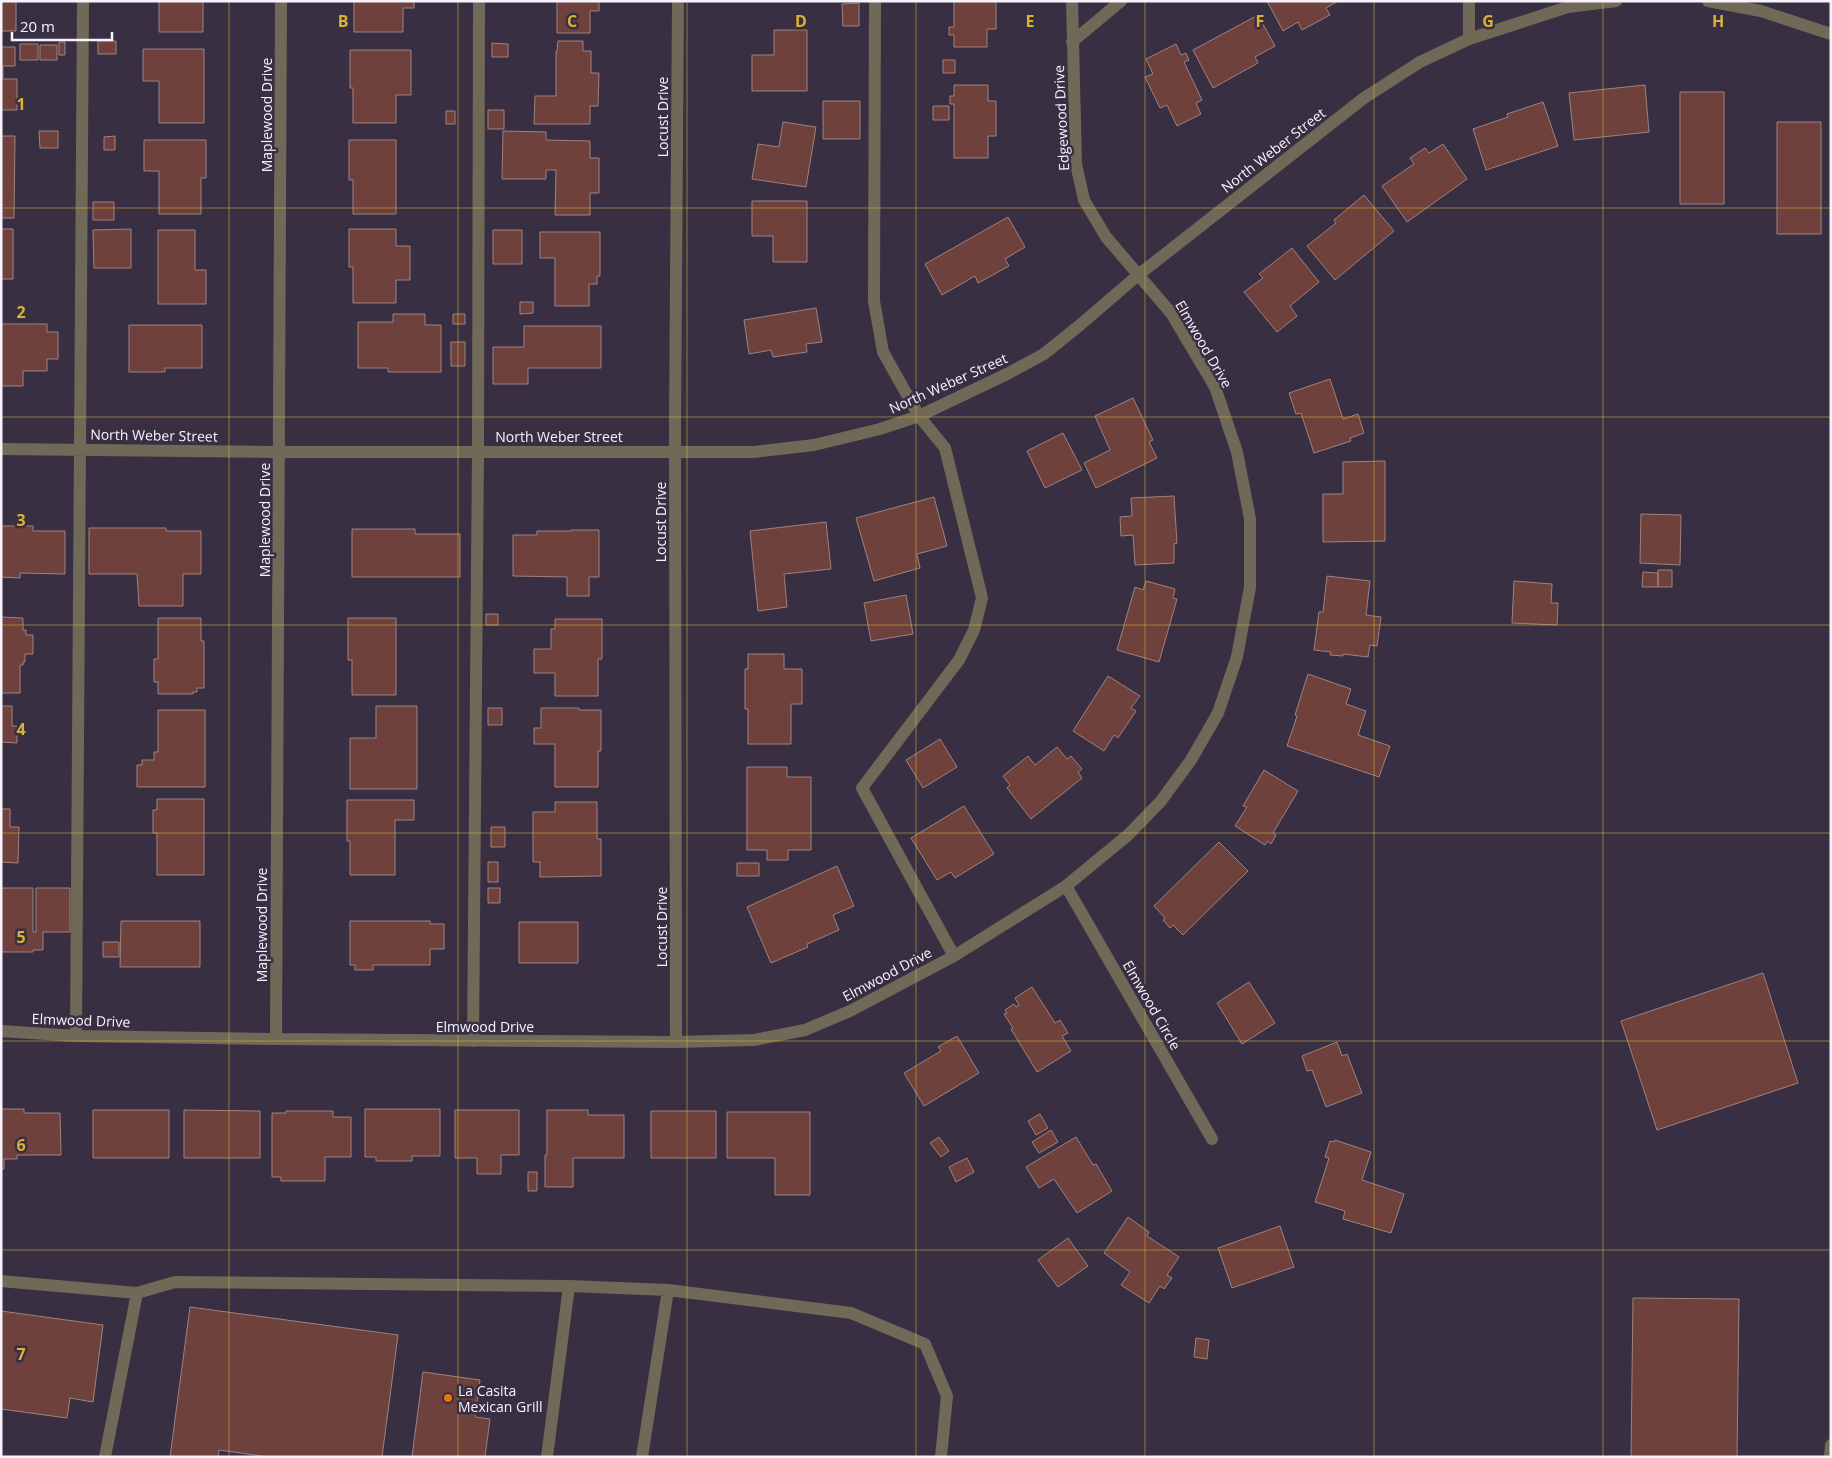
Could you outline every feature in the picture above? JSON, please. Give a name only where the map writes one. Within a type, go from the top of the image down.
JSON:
[{"type":"street","points":[[76,1036],[83,1]]},
{"type":"street","name":"Maplewood Drive","points":[[276,1039],[282,1]]},
{"type":"street","points":[[473,1041],[478,451],[479,1]]},
{"type":"street","name":"Locust Drive","points":[[676,1042],[678,1]]},
{"type":"street","points":[[875,1],[874,301],[884,352],[919,416],[945,448],[982,598],[974,630],[958,660],[862,788],[954,956]]},
{"type":"street","name":"Edgewood Drive","points":[[1072,1],[1076,164],[1084,200],[1106,237],[1137,276]]},
{"type":"street","points":[[1072,42],[1121,1]]},
{"type":"street","points":[[1469,1],[1469,39]]},
{"type":"street","name":"North Weber Street","points":[[1,449],[279,452],[754,452],[814,445],[880,429],[919,416],[1044,354],[1137,276],[1364,98],[1420,62],[1469,39],[1568,6],[1616,1]]},
{"type":"street","points":[[1708,1],[1762,11],[1831,34]]},
{"type":"street","name":"Elmwood Drive","points":[[1,1031],[76,1036],[276,1039],[676,1042],[754,1040],[805,1030],[850,1011],[954,956],[1066,886],[1128,835],[1161,801],[1191,760],[1218,713],[1237,657],[1250,587],[1250,519],[1237,452],[1215,387],[1171,313],[1137,276]]},
{"type":"street","name":"Elmwood Circle","points":[[1066,886],[1212,1139]]},
{"type":"street","points":[[1,1282],[137,1293],[176,1282],[570,1286],[668,1290],[852,1313],[925,1344],[948,1396],[941,1457]]},
{"type":"street","points":[[547,1457],[570,1286]]},
{"type":"street","points":[[642,1457],[668,1290]]},
{"type":"street","points":[[105,1457],[137,1293]]},
{"type":"street","points":[[1830,1457],[1831,1445]]},
{"type":"building","points":[[1,1],[16,1],[16,31],[1,31]]},
{"type":"building","points":[[159,1],[203,1],[203,32],[159,32]]},
{"type":"building","points":[[354,1],[414,1],[414,8],[403,8],[403,32],[354,32]]},
{"type":"building","points":[[557,1],[599,1],[599,11],[590,11],[590,33],[557,33]]},
{"type":"building","points":[[954,1],[996,1],[996,29],[987,29],[987,47],[954,47],[954,35],[949,35],[949,27],[954,27]]},
{"type":"building","points":[[1267,1],[1338,1],[1326,8],[1330,15],[1302,30],[1298,22],[1283,31]]},
{"type":"building","points":[[859,3],[859,26],[843,26],[842,4]]},
{"type":"building","points":[[1258,15],[1275,46],[1255,57],[1258,63],[1213,88],[1193,50]]},
{"type":"building","points":[[774,30],[807,30],[807,91],[752,91],[752,55],[774,55]]},
{"type":"building","points":[[98,41],[116,41],[116,54],[98,54]]},
{"type":"building","points":[[558,41],[583,41],[583,51],[591,51],[591,73],[599,73],[598,106],[590,106],[590,124],[534,124],[535,96],[556,96],[556,51]]},
{"type":"building","points":[[59,42],[65,42],[65,55],[59,55]]},
{"type":"building","points":[[492,43],[508,44],[508,57],[492,57]]},
{"type":"building","points":[[20,44],[38,44],[38,60],[20,60]]},
{"type":"building","points":[[1176,44],[1181,55],[1186,53],[1189,60],[1184,62],[1202,100],[1196,103],[1201,114],[1177,126],[1167,105],[1160,108],[1145,77],[1153,74],[1146,59]]},
{"type":"building","points":[[40,45],[57,45],[57,60],[40,60]]},
{"type":"building","points":[[1,47],[15,47],[15,66],[3,66],[3,79],[17,79],[17,110],[1,110]]},
{"type":"building","points":[[143,49],[204,49],[204,123],[159,123],[159,81],[143,81]]},
{"type":"building","points":[[350,50],[411,50],[411,95],[396,95],[396,123],[353,123],[353,88],[350,88]]},
{"type":"building","points":[[943,60],[955,60],[955,73],[943,73]]},
{"type":"building","points":[[954,85],[988,85],[988,101],[996,101],[996,136],[988,136],[988,158],[954,158],[954,104],[950,104],[950,96],[954,96]]},
{"type":"building","points":[[1645,85],[1649,132],[1574,140],[1569,93]]},
{"type":"building","points":[[1680,92],[1724,92],[1724,204],[1680,204]]},
{"type":"building","points":[[823,101],[860,101],[860,139],[823,139]]},
{"type":"building","points":[[1543,102],[1558,146],[1486,170],[1473,129],[1508,117],[1507,114]]},
{"type":"building","points":[[933,106],[949,106],[949,120],[933,120]]},
{"type":"building","points":[[488,110],[504,110],[504,129],[488,129]]},
{"type":"building","points":[[446,111],[455,111],[455,124],[446,124]]},
{"type":"building","points":[[783,122],[816,127],[806,187],[752,179],[758,144],[779,147]]},
{"type":"building","points":[[1777,122],[1821,122],[1821,234],[1777,234]]},
{"type":"building","points":[[39,131],[58,131],[58,148],[40,148]]},
{"type":"building","points":[[503,131],[546,132],[546,140],[590,141],[590,158],[599,158],[599,193],[590,193],[590,215],[555,215],[556,170],[546,170],[546,179],[502,179]]},
{"type":"building","points":[[1,136],[15,136],[14,218],[1,218]]},
{"type":"building","points":[[115,136],[115,150],[104,150],[104,137]]},
{"type":"building","points":[[144,140],[206,140],[206,178],[201,178],[201,214],[159,214],[159,171],[144,171]]},
{"type":"building","points":[[349,140],[396,140],[396,214],[353,214],[353,180],[349,180]]},
{"type":"building","points":[[1443,144],[1467,179],[1407,222],[1382,186],[1414,164],[1410,158],[1425,148],[1429,153]]},
{"type":"building","points":[[1364,195],[1394,231],[1335,280],[1307,246],[1336,223],[1334,220]]},
{"type":"building","points":[[752,201],[807,201],[807,262],[773,262],[773,236],[752,236]]},
{"type":"building","points":[[93,202],[114,202],[114,220],[93,220]]},
{"type":"building","points":[[1008,217],[1025,247],[1005,259],[1009,266],[978,283],[975,276],[942,295],[925,264]]},
{"type":"building","points":[[1,229],[13,229],[13,279],[1,279]]},
{"type":"building","points":[[131,229],[131,268],[94,268],[93,230]]},
{"type":"building","points":[[349,229],[396,229],[396,246],[410,246],[410,280],[396,280],[396,303],[353,303],[353,267],[349,267]]},
{"type":"building","points":[[158,230],[195,230],[195,270],[206,270],[206,304],[158,304]]},
{"type":"building","points":[[493,230],[522,230],[522,264],[493,264]]},
{"type":"building","points":[[540,232],[600,232],[600,276],[597,276],[597,284],[589,284],[589,306],[555,306],[555,258],[540,258]]},
{"type":"building","points":[[1292,248],[1319,282],[1290,306],[1297,316],[1277,332],[1244,292],[1263,278],[1259,274]]},
{"type":"building","points":[[520,302],[533,302],[533,313],[520,314]]},
{"type":"building","points":[[816,308],[822,342],[806,344],[807,352],[773,357],[771,350],[749,354],[744,320]]},
{"type":"building","points":[[393,314],[425,314],[425,325],[441,325],[441,372],[388,372],[388,368],[358,368],[358,322],[393,322]]},
{"type":"building","points":[[453,314],[465,314],[465,324],[453,324]]},
{"type":"building","points":[[1,324],[47,324],[47,332],[58,332],[58,359],[47,359],[47,371],[23,371],[23,386],[1,386]]},
{"type":"building","points":[[129,325],[202,325],[202,368],[165,368],[165,372],[129,372]]},
{"type":"building","points":[[524,326],[601,326],[601,368],[528,368],[528,384],[493,384],[493,347],[524,347]]},
{"type":"building","points":[[451,342],[465,342],[465,366],[451,366]]},
{"type":"building","points":[[1330,379],[1343,419],[1358,414],[1364,433],[1350,438],[1351,441],[1314,453],[1301,413],[1296,414],[1289,393]]},
{"type":"building","points":[[1133,398],[1153,440],[1149,442],[1157,458],[1096,488],[1084,463],[1110,450],[1095,416]]},
{"type":"building","points":[[1063,433],[1082,470],[1045,488],[1027,451]]},
{"type":"building","points":[[1385,461],[1385,541],[1323,542],[1323,494],[1343,494],[1343,462]]},
{"type":"building","points":[[1174,496],[1177,543],[1174,544],[1174,563],[1135,565],[1133,535],[1121,536],[1120,517],[1132,516],[1131,498]]},
{"type":"building","points":[[934,497],[947,546],[917,554],[920,568],[874,581],[856,518]]},
{"type":"building","points":[[1641,514],[1681,515],[1680,565],[1640,563]]},
{"type":"building","points":[[826,522],[831,569],[784,574],[787,607],[758,611],[750,531]]},
{"type":"building","points":[[1,526],[33,526],[33,531],[65,531],[65,574],[20,573],[20,578],[1,577]]},
{"type":"building","points":[[89,528],[166,528],[166,531],[201,531],[201,574],[183,574],[183,606],[139,606],[137,574],[89,574]]},
{"type":"building","points":[[352,529],[415,529],[415,534],[460,534],[460,577],[352,577]]},
{"type":"building","points":[[599,530],[599,577],[589,577],[589,596],[567,596],[567,577],[513,576],[513,535],[537,535],[537,531]]},
{"type":"building","points":[[1658,570],[1672,570],[1672,587],[1658,587]]},
{"type":"building","points":[[1643,572],[1658,573],[1658,587],[1642,587]]},
{"type":"building","points":[[1327,576],[1370,581],[1366,615],[1381,617],[1377,646],[1370,645],[1368,657],[1343,654],[1343,656],[1330,655],[1331,652],[1314,650],[1319,612],[1323,612]]},
{"type":"building","points":[[1146,581],[1175,589],[1173,598],[1177,599],[1159,662],[1117,650],[1135,587],[1143,590]]},
{"type":"building","points":[[1514,581],[1552,584],[1551,603],[1558,603],[1557,625],[1512,623]]},
{"type":"building","points":[[906,595],[913,634],[871,641],[864,603]]},
{"type":"building","points":[[486,614],[498,614],[498,625],[486,625]]},
{"type":"building","points":[[1,617],[23,618],[23,630],[26,630],[26,635],[33,635],[33,654],[25,654],[25,662],[23,662],[23,665],[20,665],[20,693],[1,693]]},
{"type":"building","points":[[158,618],[201,618],[201,641],[204,641],[204,688],[197,688],[197,692],[193,692],[193,694],[158,694],[158,682],[154,682],[154,659],[158,659]]},
{"type":"building","points":[[348,618],[396,618],[396,695],[352,695],[352,660],[348,660]]},
{"type":"building","points":[[555,619],[602,619],[602,659],[598,659],[598,696],[555,696],[555,673],[534,673],[534,649],[551,649],[551,629],[555,629]]},
{"type":"building","points":[[748,654],[784,654],[784,669],[802,669],[802,704],[791,704],[791,744],[748,744],[748,709],[745,709],[745,669],[748,669]]},
{"type":"building","points":[[1308,674],[1351,689],[1346,704],[1366,711],[1358,735],[1390,746],[1379,777],[1287,746]]},
{"type":"building","points":[[1108,676],[1140,696],[1131,708],[1136,711],[1118,738],[1114,735],[1104,751],[1073,731]]},
{"type":"building","points":[[1,706],[12,706],[12,726],[17,726],[17,743],[1,742]]},
{"type":"building","points":[[376,706],[417,706],[417,789],[350,789],[350,738],[376,738]]},
{"type":"building","points":[[488,708],[502,708],[502,725],[488,725]]},
{"type":"building","points":[[541,708],[601,710],[601,751],[598,751],[598,787],[555,787],[555,744],[534,744],[534,728],[541,728]]},
{"type":"building","points":[[158,710],[205,710],[205,787],[137,787],[137,765],[142,765],[142,760],[154,760],[154,752],[158,752]]},
{"type":"building","points":[[940,739],[957,767],[923,788],[906,760]]},
{"type":"building","points":[[1057,747],[1067,759],[1071,756],[1082,769],[1078,772],[1082,778],[1031,819],[1007,788],[1010,785],[1003,776],[1028,756],[1035,765]]},
{"type":"building","points":[[747,767],[787,767],[787,777],[811,777],[811,850],[788,850],[788,860],[767,860],[767,850],[747,850]]},
{"type":"building","points":[[1264,770],[1298,791],[1273,833],[1276,835],[1271,844],[1268,841],[1265,845],[1235,826],[1247,807],[1243,806]]},
{"type":"building","points":[[157,799],[204,799],[204,875],[157,875],[157,833],[153,833],[153,810],[157,810]]},
{"type":"building","points":[[347,800],[414,800],[414,820],[395,820],[395,875],[350,875],[350,841],[347,841]]},
{"type":"building","points":[[555,802],[597,802],[597,839],[601,839],[601,876],[540,877],[540,862],[533,862],[533,812],[555,812]]},
{"type":"building","points":[[964,806],[994,854],[955,878],[951,872],[937,880],[911,838]]},
{"type":"building","points":[[1,809],[10,809],[10,827],[19,827],[18,863],[1,862]]},
{"type":"building","points":[[491,827],[505,827],[505,847],[491,847]]},
{"type":"building","points":[[1219,842],[1248,871],[1183,935],[1173,925],[1170,928],[1163,920],[1165,918],[1154,906]]},
{"type":"building","points":[[488,862],[498,862],[498,882],[488,882]]},
{"type":"building","points":[[737,863],[759,863],[759,876],[737,876]]},
{"type":"building","points":[[837,866],[854,906],[833,915],[839,930],[807,944],[808,947],[771,963],[747,907]]},
{"type":"building","points":[[1,888],[33,888],[33,932],[36,932],[36,888],[70,888],[70,932],[43,932],[43,950],[33,950],[33,952],[1,952]]},
{"type":"building","points":[[488,888],[500,888],[500,903],[488,903]]},
{"type":"building","points":[[121,921],[200,921],[200,967],[120,967]]},
{"type":"building","points":[[350,921],[430,921],[430,924],[444,924],[444,949],[430,949],[430,965],[373,965],[373,970],[355,970],[355,965],[350,965]]},
{"type":"building","points":[[519,922],[578,922],[578,963],[519,963]]},
{"type":"building","points":[[103,942],[119,942],[119,957],[103,957]]},
{"type":"building","points":[[1763,973],[1798,1083],[1657,1130],[1621,1021]]},
{"type":"building","points":[[1249,982],[1275,1023],[1242,1044],[1217,1003]]},
{"type":"building","points":[[1032,987],[1055,1023],[1060,1020],[1068,1033],[1062,1036],[1071,1051],[1037,1072],[1004,1014],[1007,1013],[1005,1010],[1014,1004],[1016,1007],[1019,1005],[1015,998]]},
{"type":"building","points":[[957,1036],[979,1073],[924,1106],[904,1073],[941,1051],[938,1047]]},
{"type":"building","points":[[1337,1042],[1342,1056],[1347,1054],[1362,1093],[1326,1107],[1312,1070],[1307,1071],[1302,1056]]},
{"type":"building","points":[[1,1109],[24,1109],[24,1113],[60,1113],[61,1155],[17,1155],[17,1159],[4,1159],[4,1169],[1,1169]]},
{"type":"building","points":[[365,1109],[440,1109],[440,1156],[412,1156],[412,1161],[376,1161],[376,1157],[365,1157]]},
{"type":"building","points":[[93,1110],[169,1110],[169,1158],[93,1158]]},
{"type":"building","points":[[184,1110],[260,1111],[260,1158],[184,1158]]},
{"type":"building","points":[[455,1110],[519,1110],[519,1155],[501,1155],[501,1174],[477,1174],[477,1158],[455,1158]]},
{"type":"building","points":[[547,1110],[588,1110],[588,1115],[624,1115],[624,1158],[573,1158],[573,1187],[545,1187]]},
{"type":"building","points":[[286,1111],[333,1111],[333,1117],[351,1117],[351,1157],[325,1157],[325,1181],[281,1181],[281,1177],[272,1177],[272,1113],[286,1113]]},
{"type":"building","points":[[651,1111],[716,1111],[716,1158],[651,1158]]},
{"type":"building","points":[[727,1112],[810,1112],[810,1195],[775,1195],[775,1158],[727,1158]]},
{"type":"building","points":[[1040,1114],[1048,1128],[1036,1135],[1028,1121]]},
{"type":"building","points":[[1051,1130],[1058,1142],[1039,1153],[1032,1142]]},
{"type":"building","points":[[939,1137],[949,1151],[941,1157],[930,1143]]},
{"type":"building","points":[[1076,1137],[1093,1165],[1096,1164],[1112,1191],[1077,1213],[1054,1179],[1039,1188],[1026,1167]]},
{"type":"building","points":[[1335,1140],[1371,1152],[1362,1180],[1404,1194],[1391,1233],[1343,1219],[1345,1211],[1315,1202],[1329,1158],[1325,1157],[1330,1141],[1334,1142]]},
{"type":"building","points":[[967,1158],[974,1172],[956,1182],[949,1167]]},
{"type":"building","points":[[528,1172],[537,1172],[537,1191],[528,1191]]},
{"type":"building","points":[[1128,1217],[1149,1232],[1147,1236],[1179,1257],[1167,1275],[1172,1278],[1164,1289],[1160,1286],[1149,1303],[1121,1285],[1130,1272],[1104,1253]]},
{"type":"building","points":[[1280,1226],[1294,1267],[1232,1288],[1218,1248]]},
{"type":"building","points":[[1068,1238],[1088,1266],[1058,1287],[1038,1260]]},
{"type":"building","points":[[1633,1298],[1739,1299],[1737,1457],[1631,1457]]},
{"type":"building","points":[[190,1307],[398,1335],[382,1457],[269,1457],[219,1450],[218,1457],[170,1457]]},
{"type":"building","points":[[1,1311],[103,1325],[93,1402],[70,1398],[67,1418],[1,1409]]},
{"type":"building","points":[[1196,1338],[1209,1340],[1207,1359],[1194,1357]]},
{"type":"building","name":"La Casita Mexican Grill","points":[[423,1372],[480,1380],[475,1417],[490,1419],[485,1457],[412,1457]]},
{"type":"place","name":"La Casita Mexican Grill","points":[[448,1398]]}]
